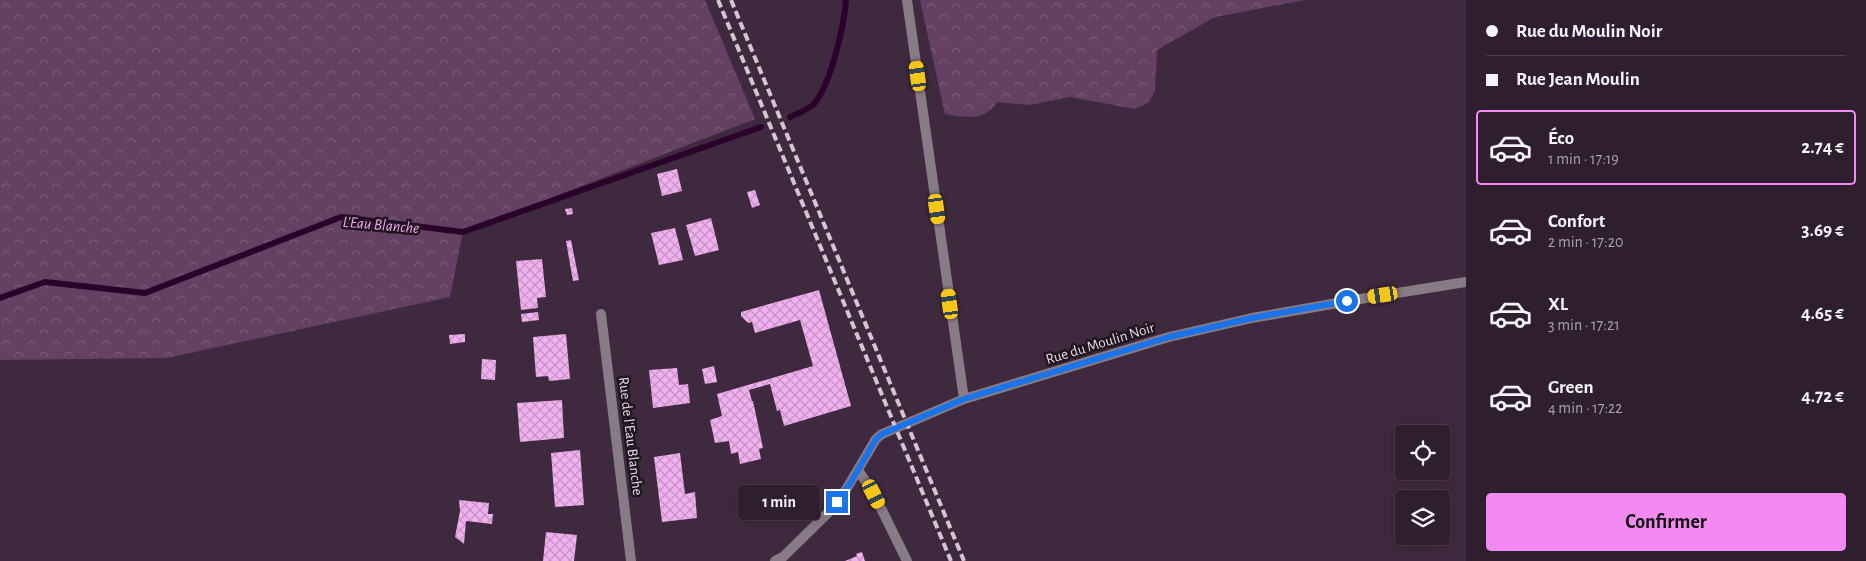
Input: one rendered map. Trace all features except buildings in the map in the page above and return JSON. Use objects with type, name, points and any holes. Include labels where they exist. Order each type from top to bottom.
[{"type":"street","points":[[907,0],[964,399]]},
{"type":"street","name":"Rue du Moulin Noir","points":[[775,561],[783,557],[830,511],[844,493],[876,439],[882,434],[964,399],[1169,337],[1252,318],[1466,282]]},
{"type":"street","name":"Rue de l'Eau Blanche","points":[[601,314],[632,561]]},
{"type":"street","points":[[858,470],[874,494],[907,561]]},
{"type":"green space","points":[[0,0],[705,0],[755,119],[463,232],[450,297],[167,358],[0,360]]},
{"type":"green space","points":[[920,0],[1305,0],[1215,17],[1157,50],[1155,91],[1149,102],[1135,109],[1070,97],[1030,105],[997,102],[987,113],[967,117],[945,114]]},
{"type":"waterway","name":"L'Eau Blanche","points":[[790,117],[814,104],[826,83],[836,54],[846,0]]},
{"type":"waterway","name":"L'Eau Blanche","points":[[0,298],[45,282],[145,293],[341,217],[463,232],[761,127]]},
{"type":"railway","points":[[718,0],[951,561]]},
{"type":"railway","points":[[731,0],[964,561]]},
{"type":"route","points":[[837,502],[851,482],[872,444],[882,434],[964,399],[1169,337],[1252,318],[1347,301]]}]
